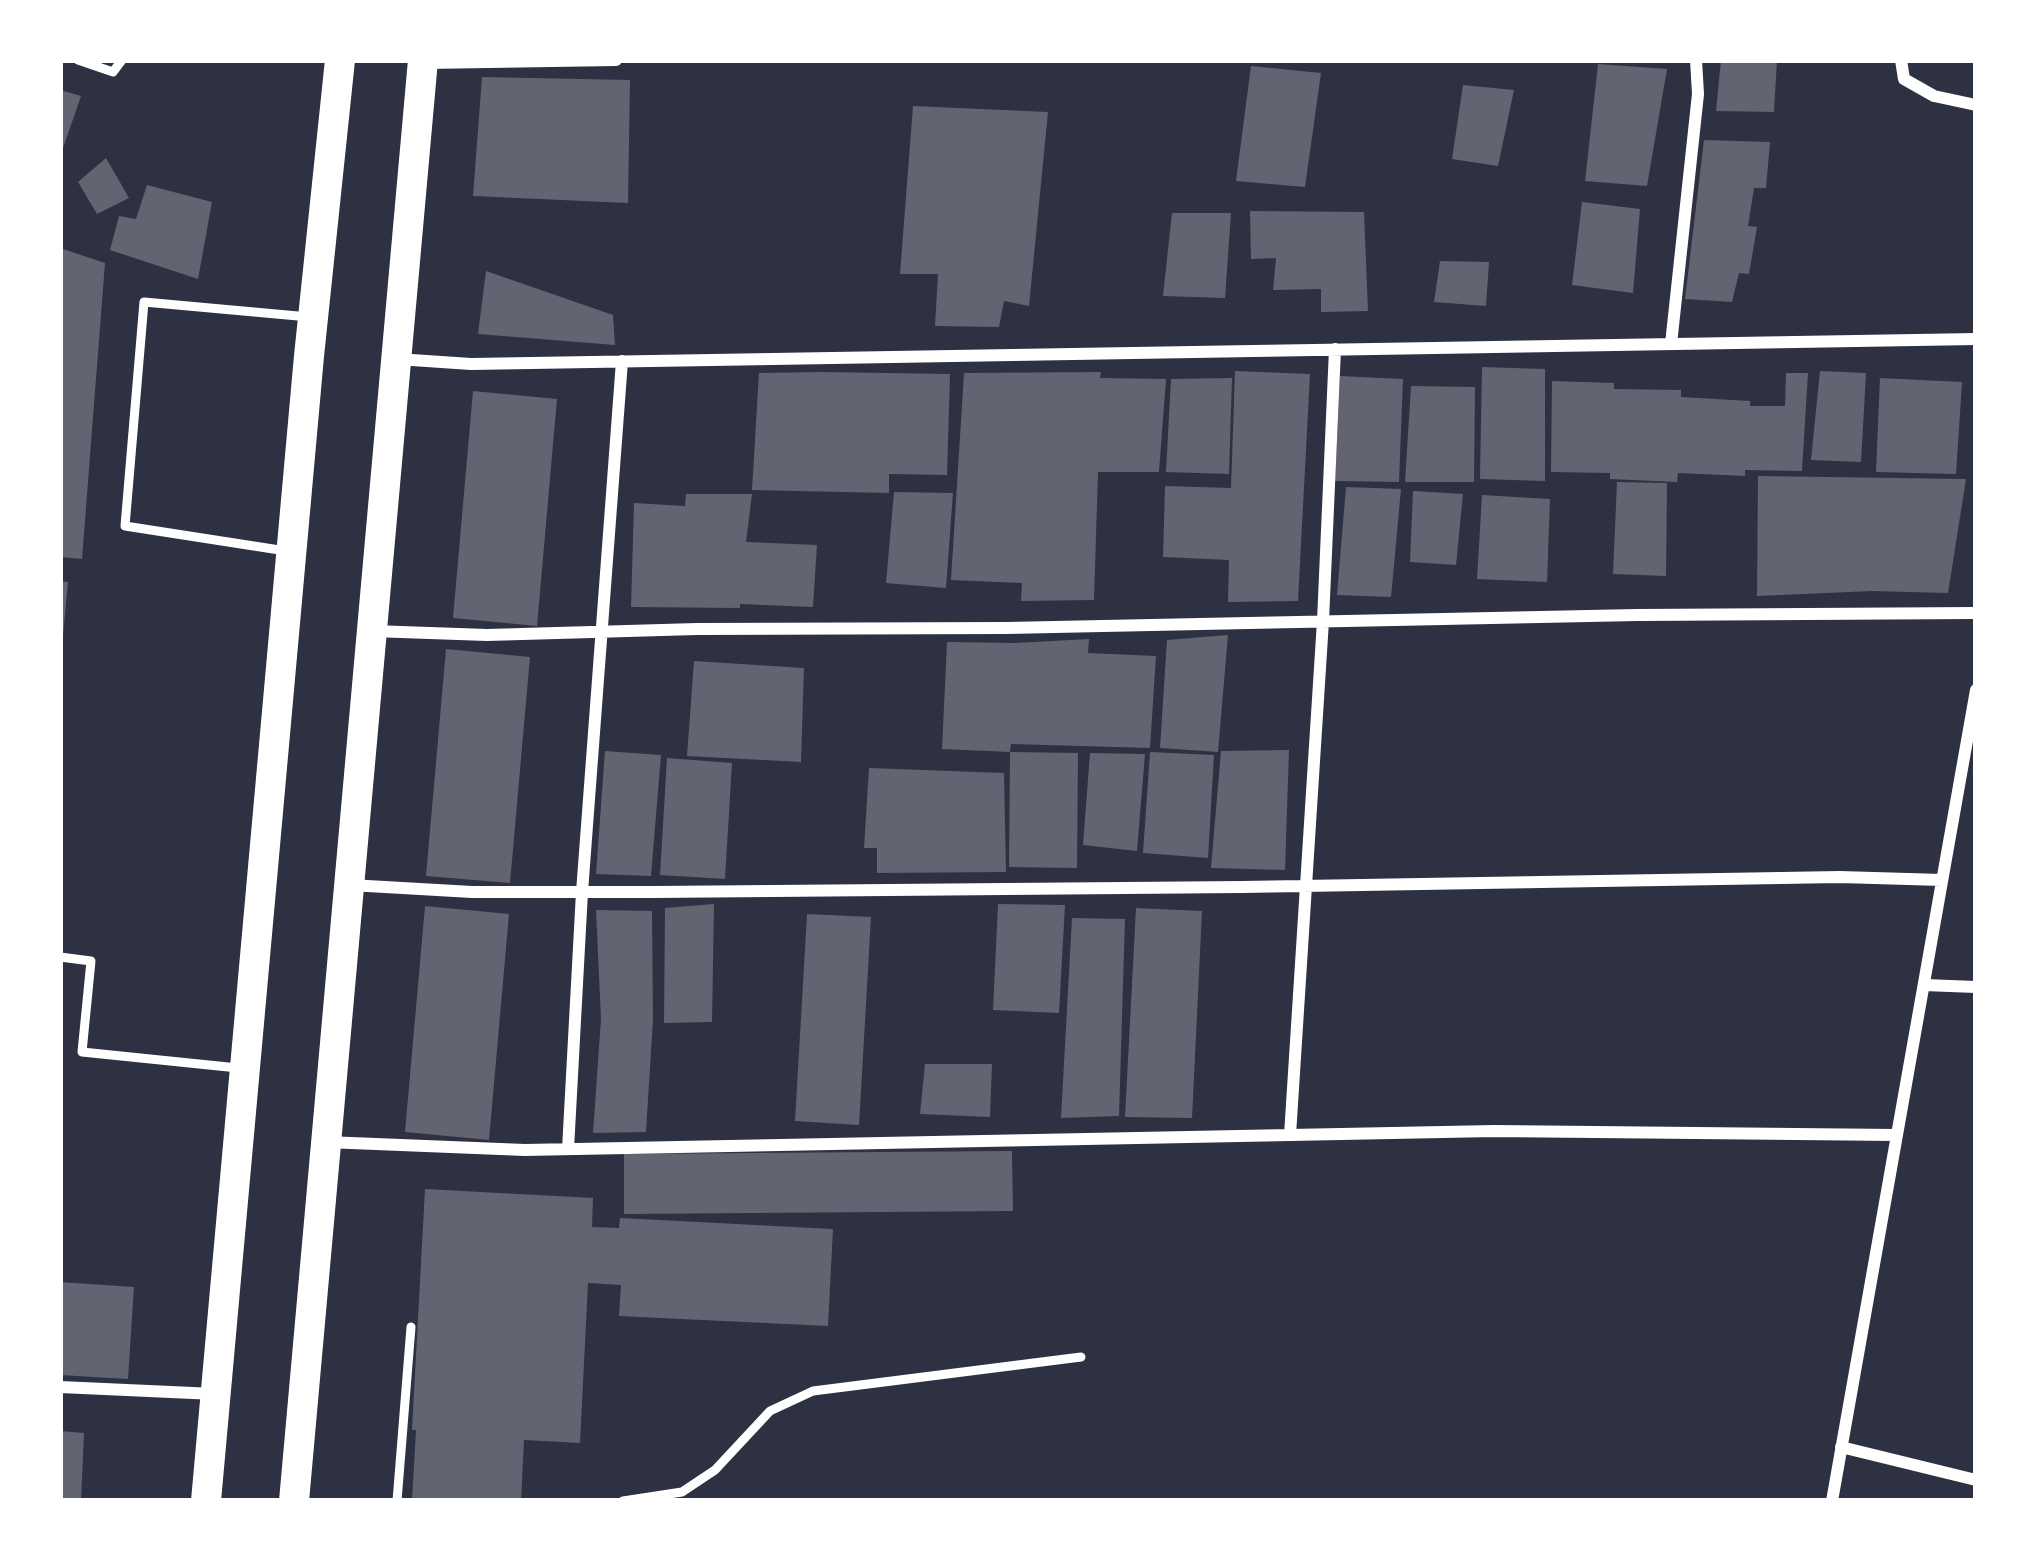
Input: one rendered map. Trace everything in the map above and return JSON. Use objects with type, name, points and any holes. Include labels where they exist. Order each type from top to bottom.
[{"type":"main road","points":[[206,1501],[340,60]]},
{"type":"main road","points":[[294,1501],[422,62]]},
{"type":"street","points":[[422,62],[616,60]]},
{"type":"street","points":[[1671,344],[1698,94],[1696,60]]},
{"type":"street","points":[[1901,60],[1904,79],[1934,96],[1976,105]]},
{"type":"street","points":[[395,358],[471,364],[1976,338]]},
{"type":"street","points":[[1290,1135],[1323,621],[1334,350]]},
{"type":"street","points":[[568,1149],[582,892],[622,361]]},
{"type":"street","points":[[371,632],[487,635],[1976,613]]},
{"type":"street","points":[[1832,1501],[1976,690]]},
{"type":"street","points":[[348,885],[582,892],[1840,877],[1942,880]]},
{"type":"street","points":[[1924,985],[1976,987]]},
{"type":"street","points":[[325,1142],[568,1149],[1494,1131],[1896,1135]]},
{"type":"street","points":[[60,1387],[217,1394]]},
{"type":"street","points":[[1841,1447],[1976,1480]]},
{"type":"lane","points":[[78,60],[113,72],[122,60]]},
{"type":"lane","points":[[291,552],[125,526],[144,302],[314,318]]},
{"type":"lane","points":[[60,957],[91,961],[82,1052],[244,1068]]},
{"type":"lane","points":[[398,1501],[411,1327]]},
{"type":"lane","points":[[623,1501],[682,1492],[715,1470],[770,1411],[813,1391],[1081,1357]]},
{"type":"building","points":[[1721,60],[1777,60],[1774,112],[1716,111]]},
{"type":"building","points":[[1598,64],[1667,69],[1647,186],[1585,181]]},
{"type":"building","points":[[1251,66],[1321,73],[1305,187],[1236,181]]},
{"type":"building","points":[[482,77],[630,80],[628,203],[473,196]]},
{"type":"building","points":[[1463,85],[1514,90],[1498,166],[1452,159]]},
{"type":"building","points":[[60,90],[81,96],[61,154],[60,154]]},
{"type":"building","points":[[913,106],[1048,112],[1029,306],[1004,301],[999,327],[935,326],[938,274],[900,274]]},
{"type":"building","points":[[1704,140],[1770,142],[1766,188],[1754,188],[1748,226],[1757,227],[1749,274],[1739,273],[1732,302],[1685,299]]},
{"type":"building","points":[[106,158],[129,198],[97,214],[78,182]]},
{"type":"building","points":[[147,185],[212,202],[198,279],[110,250],[119,216],[136,219]]},
{"type":"building","points":[[1582,202],[1640,209],[1633,293],[1572,285]]},
{"type":"building","points":[[1250,211],[1364,212],[1368,311],[1321,312],[1321,289],[1273,290],[1276,258],[1251,259]]},
{"type":"building","points":[[1172,213],[1231,213],[1225,298],[1163,296]]},
{"type":"building","points":[[60,248],[105,263],[82,559],[60,557]]},
{"type":"building","points":[[1440,261],[1489,262],[1486,306],[1434,302]]},
{"type":"building","points":[[486,271],[613,315],[615,345],[478,334]]},
{"type":"building","points":[[1482,367],[1545,369],[1545,481],[1480,479]]},
{"type":"building","points":[[1235,371],[1310,374],[1298,601],[1228,602],[1229,560],[1163,557],[1165,486],[1231,488]]},
{"type":"building","points":[[1820,371],[1866,373],[1861,462],[1811,460]]},
{"type":"building","points":[[1101,372],[1100,378],[1166,379],[1159,472],[1098,472],[1094,600],[1021,601],[1022,583],[951,580],[964,373]]},
{"type":"building","points":[[759,373],[950,374],[947,475],[889,474],[889,493],[752,490]]},
{"type":"building","points":[[1786,373],[1808,373],[1802,471],[1745,470],[1745,476],[1678,473],[1677,482],[1610,479],[1610,473],[1551,472],[1552,381],[1614,383],[1614,389],[1681,390],[1681,397],[1785,406]]},
{"type":"building","points":[[1340,376],[1403,379],[1399,482],[1335,481]]},
{"type":"building","points":[[1232,378],[1229,474],[1166,472],[1171,379]]},
{"type":"building","points":[[1880,378],[1962,382],[1956,474],[1876,472]]},
{"type":"building","points":[[1411,386],[1475,387],[1474,482],[1405,482]]},
{"type":"building","points":[[473,391],[557,399],[537,626],[453,618]]},
{"type":"building","points":[[1758,476],[1966,479],[1948,593],[1757,596]]},
{"type":"building","points":[[1617,482],[1667,483],[1666,576],[1613,574]]},
{"type":"building","points":[[1346,487],[1401,489],[1391,597],[1337,595]]},
{"type":"building","points":[[1413,491],[1463,494],[1456,565],[1410,562]]},
{"type":"building","points":[[894,492],[953,493],[946,588],[886,583]]},
{"type":"building","points":[[686,494],[752,494],[746,542],[817,545],[813,607],[631,607],[634,503],[685,506]]},
{"type":"building","points":[[1482,495],[1550,499],[1547,582],[1477,579]]},
{"type":"building","points":[[60,581],[68,582],[63,636],[60,636]]},
{"type":"building","points":[[1228,635],[1218,752],[1160,748],[1167,640]]},
{"type":"building","points":[[1089,639],[1088,653],[1156,656],[1150,748],[1011,744],[1010,752],[942,749],[947,642]]},
{"type":"building","points":[[446,649],[530,657],[510,883],[426,876]]},
{"type":"building","points":[[694,661],[804,668],[801,762],[687,756]]},
{"type":"building","points":[[1289,750],[1285,870],[1211,868],[1221,751]]},
{"type":"building","points":[[605,751],[661,755],[651,876],[596,874]]},
{"type":"building","points":[[1010,752],[1078,753],[1077,868],[1009,867]]},
{"type":"building","points":[[1150,752],[1214,755],[1208,858],[1143,853]]},
{"type":"building","points":[[1090,753],[1145,754],[1137,851],[1083,845]]},
{"type":"building","points":[[667,758],[732,763],[725,879],[660,875]]},
{"type":"building","points":[[869,768],[1004,773],[1006,872],[877,873],[877,848],[864,848]]},
{"type":"building","points":[[714,904],[712,1022],[664,1023],[665,908]]},
{"type":"building","points":[[998,904],[1065,905],[1059,1013],[993,1010]]},
{"type":"building","points":[[425,906],[509,914],[489,1140],[405,1132]]},
{"type":"building","points":[[1136,908],[1202,911],[1192,1118],[1125,1117]]},
{"type":"building","points":[[596,910],[652,911],[653,1019],[646,1132],[593,1133],[601,1019]]},
{"type":"building","points":[[807,914],[871,917],[859,1125],[795,1121]]},
{"type":"building","points":[[1072,918],[1125,919],[1119,1116],[1061,1118]]},
{"type":"building","points":[[925,1064],[992,1064],[990,1117],[920,1114]]},
{"type":"building","points":[[1012,1151],[1013,1211],[624,1214],[624,1154]]},
{"type":"building","points":[[425,1189],[593,1198],[592,1227],[619,1228],[620,1218],[833,1229],[828,1326],[619,1316],[621,1285],[588,1283],[580,1443],[524,1440],[521,1501],[412,1501]]},
{"type":"building","points":[[60,1282],[134,1287],[128,1379],[60,1375]]},
{"type":"building","points":[[60,1431],[84,1433],[81,1501],[60,1501]]}]
